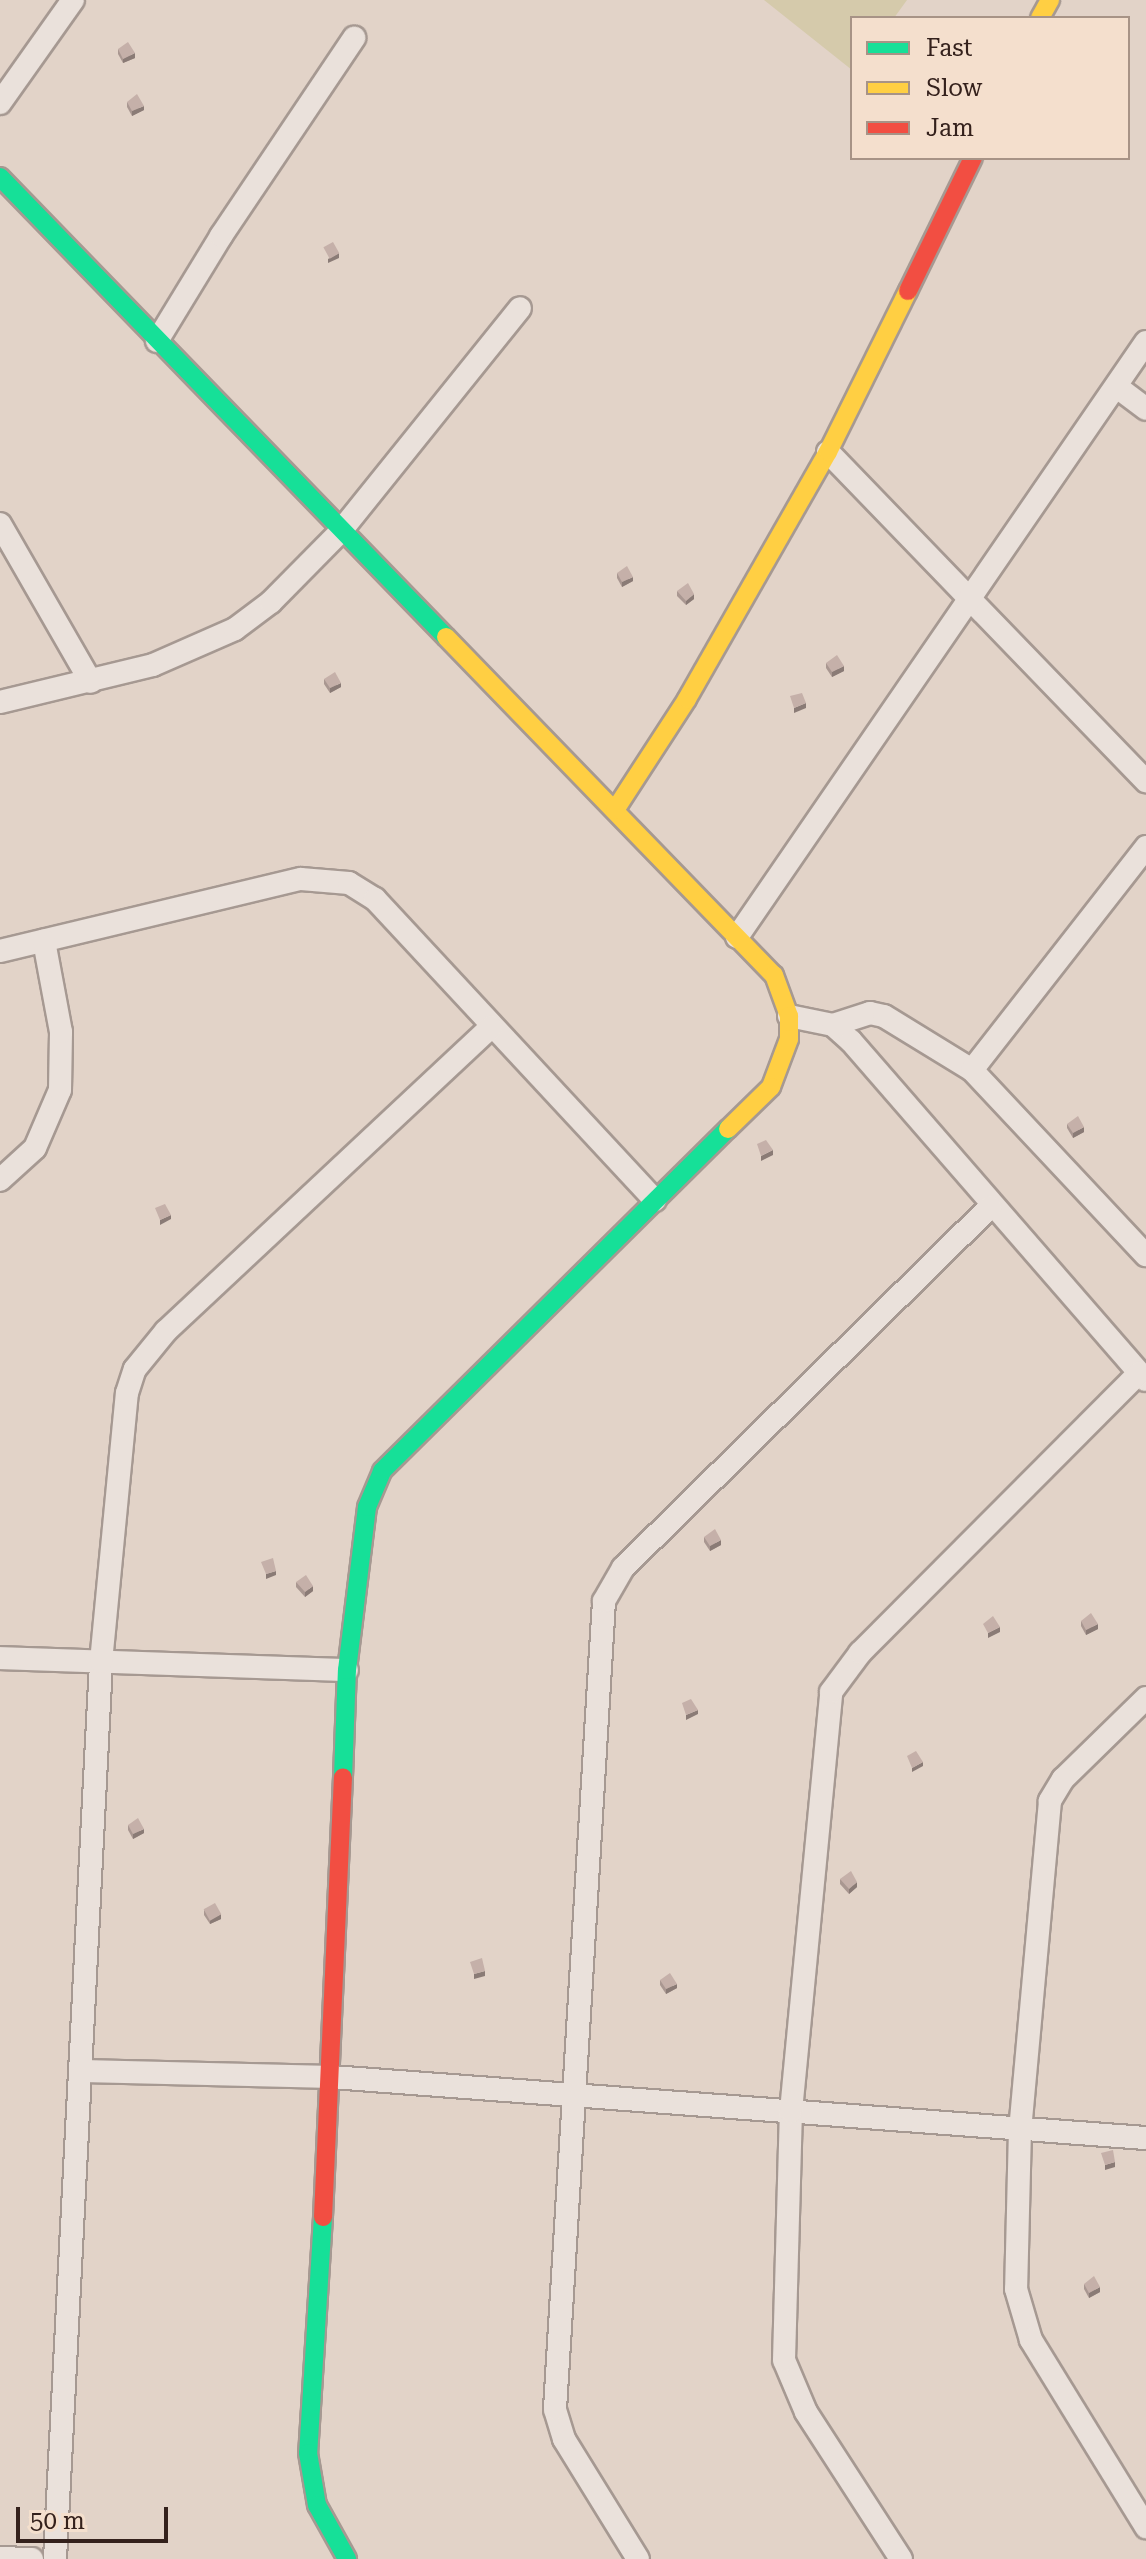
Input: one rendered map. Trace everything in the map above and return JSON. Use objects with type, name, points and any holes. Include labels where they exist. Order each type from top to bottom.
[{"type":"street","points":[[0,103],[73,0]]},
{"type":"street","points":[[157,341],[221,236],[354,38]]},
{"type":"street","points":[[615,810],[687,699],[828,452],[972,160]]},
{"type":"street","points":[[0,177],[340,532],[774,975],[789,1016],[789,1039],[771,1087],[419,1428],[382,1471],[363,1526],[347,1670],[332,2077],[308,2453],[317,2505],[347,2559]]},
{"type":"street","points":[[0,702],[153,665],[235,629],[271,602],[340,532],[520,308]]},
{"type":"street","points":[[737,937],[971,602],[1146,342]]},
{"type":"street","points":[[1117,387],[1146,409]]},
{"type":"street","points":[[828,452],[1146,781]]},
{"type":"street","points":[[0,524],[91,682]]},
{"type":"street","points":[[972,1070],[1146,847]]},
{"type":"street","points":[[0,951],[301,879],[334,878],[375,899],[655,1200]]},
{"type":"street","points":[[0,1180],[35,1148],[60,1090],[61,1032],[44,941]]},
{"type":"street","points":[[789,1016],[833,1025],[870,1013],[884,1016],[972,1070],[1146,1255]]},
{"type":"street","points":[[833,1025],[990,1207],[1143,1377],[860,1653],[831,1692],[791,2111],[784,2360],[806,2412],[901,2559]]},
{"type":"street","points":[[55,2559],[83,2071],[101,1662],[123,1418],[135,1369],[166,1331],[491,1027]]},
{"type":"street","points":[[638,2559],[564,2439],[555,2409],[604,1601],[623,1568],[990,1207]]},
{"type":"street","points":[[0,1658],[347,1670]]},
{"type":"street","points":[[1146,1698],[1063,1779],[1050,1801],[1020,2129],[1016,2289],[1022,2318],[1146,2527]]},
{"type":"street","points":[[83,2071],[332,2077],[1146,2138]]},
{"type":"street","points":[[0,2558],[32,2559]]},
{"type":"shaded area","points":[[764,0],[907,0],[895,16],[850,16],[850,68]]},
{"type":"building","points":[[128,42],[135,53],[123,59],[118,49]]},
{"type":"building","points":[[137,94],[144,106],[132,111],[127,102]]},
{"type":"building","points":[[333,242],[339,253],[330,259],[323,247]]},
{"type":"building","points":[[627,566],[633,577],[622,582],[617,573]]},
{"type":"building","points":[[688,583],[694,594],[686,601],[677,591]]},
{"type":"building","points":[[837,655],[844,666],[832,672],[826,663]]},
{"type":"building","points":[[335,672],[341,683],[330,688],[324,679]]},
{"type":"building","points":[[802,693],[806,703],[794,708],[790,696]]},
{"type":"building","points":[[1078,1116],[1084,1127],[1073,1133],[1067,1124]]},
{"type":"building","points":[[766,1140],[773,1150],[761,1156],[757,1144]]},
{"type":"building","points":[[165,1204],[171,1215],[160,1220],[155,1208]]},
{"type":"building","points":[[715,1529],[721,1540],[710,1546],[704,1537]]},
{"type":"building","points":[[273,1558],[276,1571],[266,1574],[261,1562]]},
{"type":"building","points":[[306,1575],[313,1586],[305,1592],[296,1582]]},
{"type":"building","points":[[1091,1613],[1098,1624],[1086,1630],[1081,1621]]},
{"type":"building","points":[[993,1616],[1000,1627],[988,1633],[983,1624]]},
{"type":"building","points":[[691,1699],[698,1710],[686,1715],[682,1703]]},
{"type":"building","points":[[916,1751],[923,1762],[912,1768],[907,1756]]},
{"type":"building","points":[[138,1818],[144,1829],[133,1834],[128,1825]]},
{"type":"building","points":[[851,1871],[857,1882],[849,1889],[840,1879]]},
{"type":"building","points":[[215,1903],[221,1914],[210,1921],[204,1909]]},
{"type":"building","points":[[482,1958],[485,1971],[474,1974],[470,1962]]},
{"type":"building","points":[[670,1973],[677,1984],[666,1989],[660,1980]]},
{"type":"building","points":[[1113,2150],[1115,2162],[1105,2165],[1101,2153]]},
{"type":"building","points":[[1094,2276],[1100,2287],[1089,2293],[1084,2284]]},
{"type":"traffic: fast","points":[[0,177],[446,637]]},
{"type":"traffic: fast","points":[[343,1777],[347,1670],[367,1507],[382,1471],[728,1129]]},
{"type":"traffic: fast","points":[[323,2217],[308,2453],[317,2505],[347,2559]]},
{"type":"traffic: slow","points":[[1041,16],[1050,0]]},
{"type":"traffic: slow","points":[[615,810],[687,699],[828,452],[908,291]]},
{"type":"traffic: slow","points":[[446,637],[774,975],[789,1016],[789,1039],[771,1087],[728,1129]]},
{"type":"traffic: jam","points":[[908,291],[972,160]]},
{"type":"traffic: jam","points":[[323,2217],[343,1777]]}]
